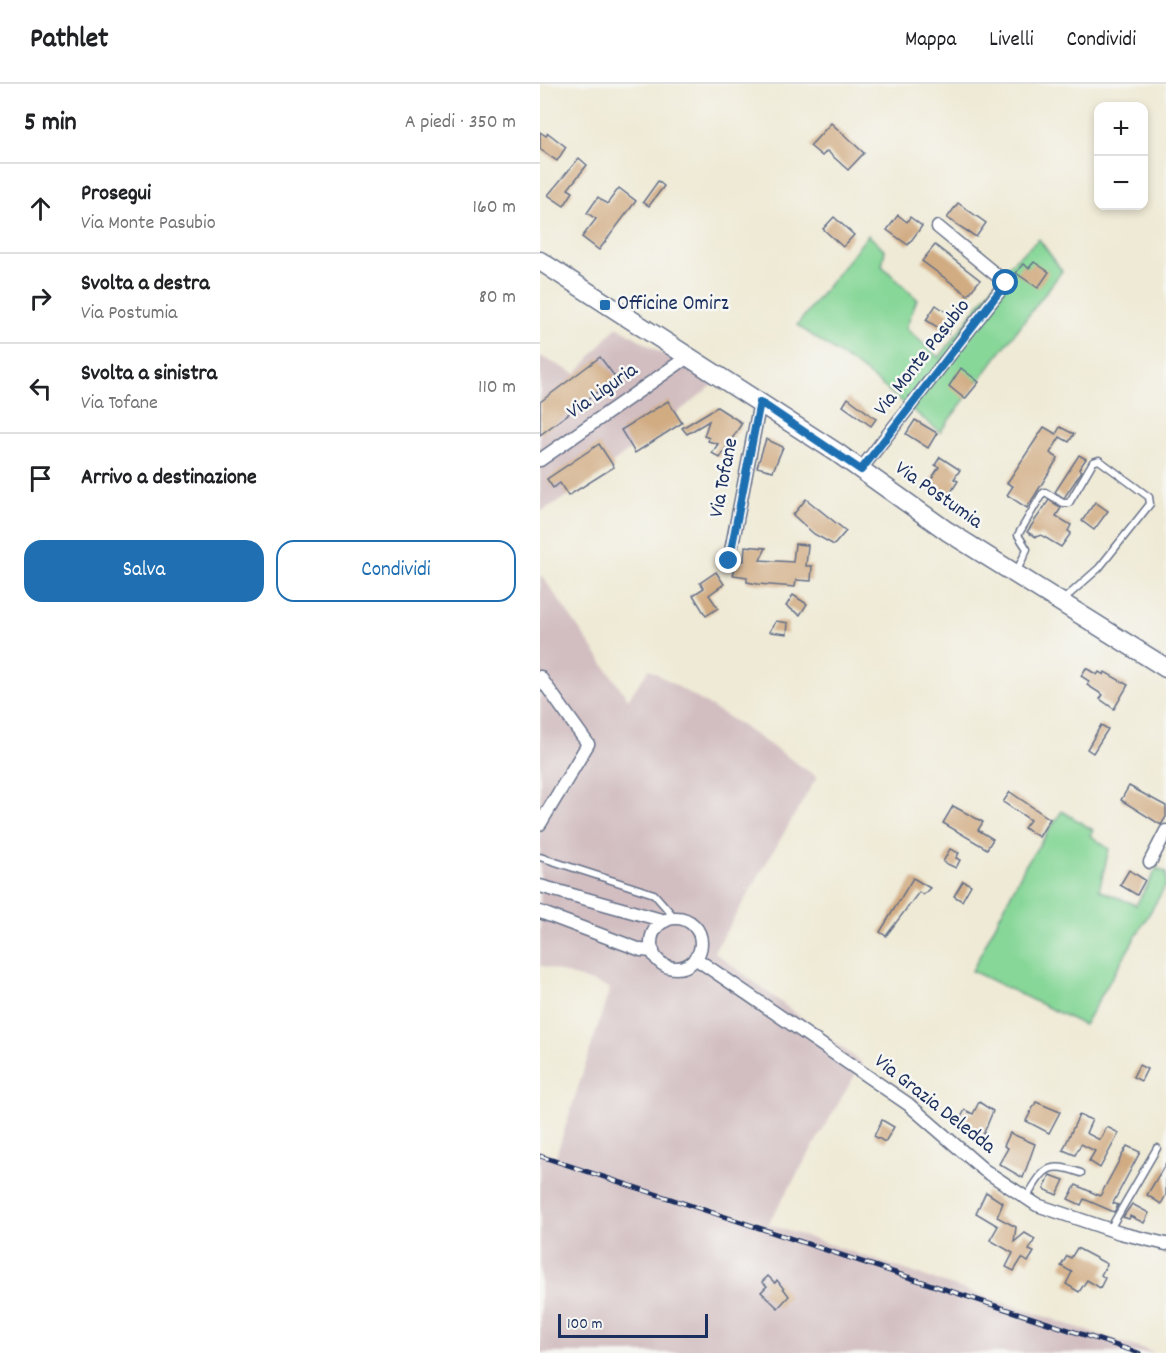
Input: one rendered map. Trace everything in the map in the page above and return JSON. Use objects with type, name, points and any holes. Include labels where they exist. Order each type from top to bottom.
[{"type":"main road","name":"Via Postumia","points":[[540,261],[760,402],[947,531],[1166,668]]},
{"type":"street","name":"Via Monte Pasubio","points":[[861,470],[1006,283],[938,227]]},
{"type":"street","name":"Via Liguria","points":[[540,459],[689,356]]},
{"type":"street","name":"Via Tofane","points":[[729,561],[760,402]]},
{"type":"street","points":[[540,677],[588,744],[540,824]]},
{"type":"street","points":[[1150,862],[1166,831]]},
{"type":"street","points":[[540,886],[670,920],[683,919],[696,928],[701,943],[695,958],[676,968],[662,963],[653,951],[654,930],[670,920]]},
{"type":"street","points":[[540,912],[642,950],[653,951]]},
{"type":"street","name":"Via Grazia Deledda","points":[[695,958],[908,1104],[984,1170],[1037,1205],[1110,1230],[1165,1240]]},
{"type":"lane","points":[[1015,574],[1027,549],[1018,535],[1042,494],[1048,493],[1063,503],[1069,503],[1093,462],[1096,460],[1102,462],[1149,497],[1150,504],[1099,568],[1060,603]]},
{"type":"lane","points":[[540,857],[654,894],[670,920]]},
{"type":"lane","points":[[1110,1230],[1157,1148]]},
{"type":"lane","points":[[1026,1198],[1042,1172],[1052,1166],[1063,1166],[1081,1173]]},
{"type":"shaded area","points":[[617,326],[713,385],[578,490],[540,512],[540,356],[576,374]]},
{"type":"shaded area","points":[[540,573],[628,699],[649,669],[736,722],[817,777],[714,952],[862,1063],[768,1224],[1154,1353],[540,1353],[540,1152],[556,1156],[610,988],[540,965]]},
{"type":"green space","points":[[868,235],[885,250],[882,266],[917,299],[906,328],[939,358],[1008,266],[1039,239],[1062,271],[940,432],[864,371],[797,325]]},
{"type":"green space","points":[[1062,811],[1093,830],[1090,835],[1109,849],[1099,890],[1136,905],[1157,868],[1166,873],[1166,885],[1084,1025],[972,971],[1025,866]]},
{"type":"building","points":[[831,123],[864,153],[848,170],[827,151],[822,156],[810,146]]},
{"type":"building","points":[[540,132],[546,136],[548,133],[566,147],[557,161],[540,149]]},
{"type":"building","points":[[579,158],[587,165],[568,189],[573,192],[564,206],[548,195]]},
{"type":"building","points":[[658,181],[664,186],[649,206],[643,202]]},
{"type":"building","points":[[619,188],[636,201],[599,250],[582,237],[596,219],[587,213],[598,197],[607,204]]},
{"type":"building","points":[[958,203],[986,223],[976,237],[947,218]]},
{"type":"building","points":[[898,215],[907,222],[910,217],[922,226],[908,245],[887,230]]},
{"type":"building","points":[[834,217],[854,235],[843,247],[823,229]]},
{"type":"building","points":[[935,245],[980,280],[968,295],[922,261]]},
{"type":"building","points":[[1034,262],[1049,272],[1038,288],[1016,273],[1023,264],[1029,268]]},
{"type":"building","points":[[936,305],[955,318],[948,334],[926,320]]},
{"type":"building","points":[[600,357],[616,378],[540,435],[540,402]]},
{"type":"building","points":[[961,368],[979,382],[965,399],[949,386]]},
{"type":"building","points":[[848,398],[876,419],[871,426],[843,406]]},
{"type":"building","points":[[668,401],[682,423],[635,453],[621,430]]},
{"type":"building","points":[[717,407],[742,423],[720,458],[712,453],[718,444],[708,441],[709,438],[704,436],[709,421],[687,434],[682,428]]},
{"type":"building","points":[[915,420],[937,433],[928,448],[906,434]]},
{"type":"building","points":[[1044,427],[1056,434],[1060,427],[1074,434],[1069,442],[1060,437],[1050,453],[1058,458],[1027,508],[1007,495],[1013,486],[1007,483]]},
{"type":"building","points":[[766,439],[783,447],[773,471],[757,467]]},
{"type":"building","points":[[599,444],[614,467],[568,496],[560,483],[553,488],[547,479]]},
{"type":"building","points":[[1079,455],[1086,459],[1079,469],[1082,471],[1064,498],[1055,492]]},
{"type":"building","points":[[940,457],[960,470],[954,479],[958,481],[946,500],[926,487],[939,467],[935,465]]},
{"type":"building","points":[[806,499],[846,531],[834,545],[814,534],[793,515]]},
{"type":"building","points":[[1049,500],[1061,508],[1056,516],[1071,525],[1068,531],[1071,533],[1061,547],[1041,535],[1036,537],[1027,532]]},
{"type":"building","points":[[1095,502],[1108,511],[1094,530],[1082,521]]},
{"type":"building","points":[[795,544],[808,545],[806,566],[812,566],[811,581],[796,580],[795,587],[747,582],[747,577],[733,575],[737,561],[744,561],[745,546],[766,548],[760,560],[793,562]]},
{"type":"building","points":[[716,572],[724,584],[709,595],[718,608],[706,616],[693,595],[704,588],[700,583]]},
{"type":"building","points":[[793,595],[807,604],[800,615],[786,606]]},
{"type":"building","points":[[776,621],[788,623],[787,634],[769,632]]},
{"type":"building","points":[[1086,668],[1097,675],[1099,672],[1104,675],[1105,672],[1128,685],[1114,709],[1100,699],[1103,695],[1087,685],[1089,681],[1081,676]]},
{"type":"building","points":[[1101,725],[1108,729],[1093,753],[1087,749]]},
{"type":"building","points":[[1129,786],[1166,806],[1166,817],[1161,825],[1121,800]]},
{"type":"building","points":[[1010,792],[1050,819],[1039,837],[1024,828],[1030,820],[1003,802]]},
{"type":"building","points":[[953,806],[983,822],[978,830],[993,839],[987,849],[943,823]]},
{"type":"building","points":[[950,849],[959,853],[956,858],[960,860],[956,868],[943,862]]},
{"type":"building","points":[[1129,870],[1145,880],[1137,895],[1120,885]]},
{"type":"building","points":[[913,878],[930,888],[923,895],[919,892],[886,936],[880,932]]},
{"type":"building","points":[[963,881],[971,885],[962,901],[954,896]]},
{"type":"building","points":[[1139,1065],[1147,1069],[1141,1081],[1133,1077]]},
{"type":"building","points":[[979,1102],[993,1111],[981,1140],[971,1134],[973,1129],[959,1121],[965,1110],[973,1114]]},
{"type":"building","points":[[1036,1102],[1060,1112],[1049,1133],[1026,1121]]},
{"type":"building","points":[[1079,1115],[1092,1120],[1086,1133],[1100,1140],[1107,1127],[1119,1133],[1100,1168],[1089,1161],[1095,1151],[1081,1144],[1075,1155],[1063,1150]]},
{"type":"building","points":[[882,1120],[894,1127],[885,1142],[874,1136]]},
{"type":"building","points":[[1010,1133],[1035,1144],[1023,1178],[999,1164],[1008,1148],[1004,1146]]},
{"type":"building","points":[[1127,1146],[1140,1152],[1113,1203],[1118,1205],[1114,1212],[1084,1199],[1081,1205],[1068,1199],[1076,1185],[1100,1196]]},
{"type":"building","points":[[1166,1163],[1166,1195],[1161,1204],[1147,1195]]},
{"type":"building","points":[[1050,1175],[1064,1180],[1057,1195],[1044,1189]]},
{"type":"building","points":[[986,1192],[1003,1203],[997,1217],[1016,1227],[1014,1242],[1025,1233],[1035,1239],[1029,1250],[1034,1252],[1028,1262],[1022,1258],[1014,1271],[1006,1267],[1013,1253],[990,1240],[998,1226],[976,1213]]},
{"type":"building","points":[[1132,1204],[1149,1213],[1144,1223],[1130,1216],[1129,1219],[1123,1217]]},
{"type":"building","points":[[1077,1248],[1107,1264],[1101,1275],[1105,1278],[1100,1288],[1087,1280],[1079,1292],[1066,1284],[1072,1272],[1061,1266],[1067,1256],[1071,1258]]},
{"type":"building","points":[[768,1276],[775,1283],[777,1280],[789,1296],[778,1308],[761,1292],[767,1286],[762,1282]]},
{"type":"railway","points":[[540,1156],[1139,1353]]},
{"type":"place","name":"Officine Omirz","points":[[605,305]]},
{"type":"route","points":[[729,561],[760,402],[861,470],[1006,283]]}]
